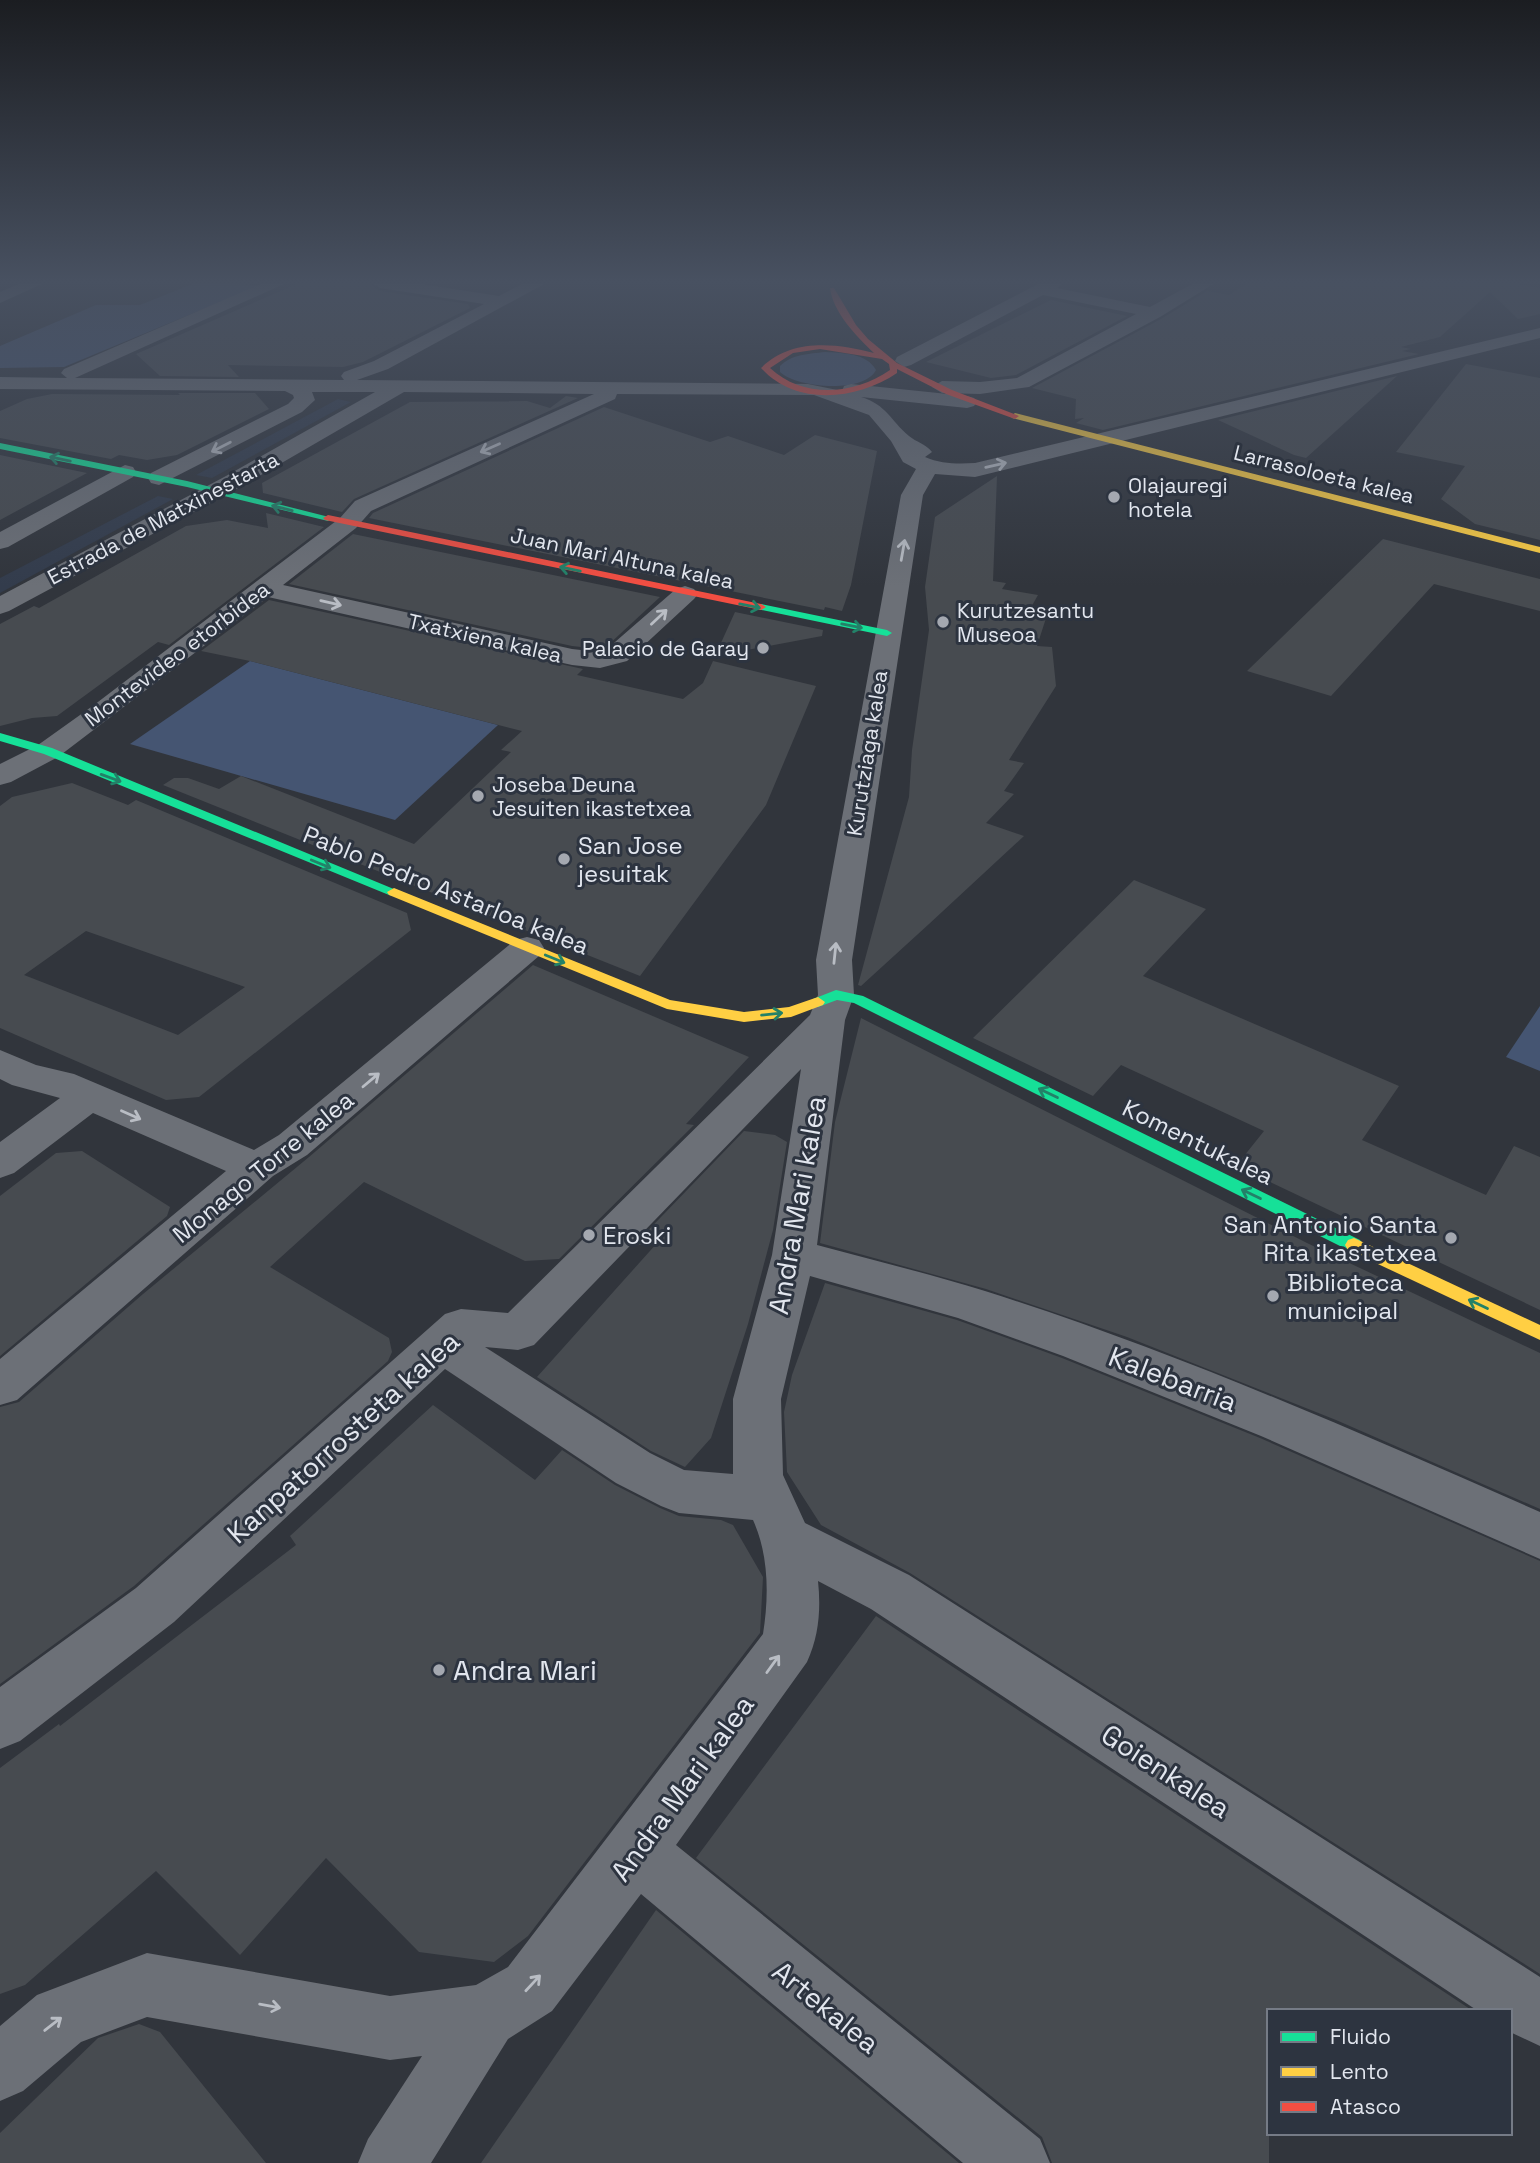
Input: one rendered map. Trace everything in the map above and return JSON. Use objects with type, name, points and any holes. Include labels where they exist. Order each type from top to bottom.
[{"type":"street","points":[[0,403],[25,384]]},
{"type":"street","points":[[193,384],[815,390],[978,403]]},
{"type":"street","points":[[348,522],[570,412],[620,390],[647,384]]},
{"type":"street","points":[[789,384],[863,404],[867,395],[881,384]]},
{"type":"street","name":"Larrasoloeta kalea","points":[[936,384],[995,411],[1540,550]]},
{"type":"street","points":[[942,387],[980,388],[1014,384]]},
{"type":"street","points":[[867,395],[901,440],[902,448],[923,477],[955,470],[975,470],[1330,384]]},
{"type":"street","points":[[159,478],[295,408],[305,400],[302,392],[292,387]]},
{"type":"street","name":"Estrada de Matxinestarta","points":[[0,606],[215,491],[399,388]]},
{"type":"street","points":[[542,389],[569,402],[570,412]]},
{"type":"street","points":[[0,446],[159,478],[390,532]]},
{"type":"street","points":[[0,542],[125,472]]},
{"type":"street","name":"Kurutziaga kalea","points":[[831,1007],[834,960],[887,633],[912,495],[923,477]]},
{"type":"street","name":"Montevideo etorbidea","points":[[0,776],[48,751],[348,522]]},
{"type":"street","name":"Juan Mari Altuna kalea","points":[[390,532],[887,633]]},
{"type":"street","name":"Txatxiena kalea","points":[[264,588],[572,657],[600,660],[617,655],[685,594]]},
{"type":"street","points":[[0,737],[48,751]]},
{"type":"street","name":"Pablo Pedro Astarloa kalea","points":[[48,751],[667,1004],[744,1017],[831,1007]]},
{"type":"street","name":"Monago Torre kalea","points":[[0,1386],[259,1166],[293,1145],[527,948]]},
{"type":"street","name":"Komentukalea","points":[[831,1007],[859,999],[1323,1230],[1540,1333]]},
{"type":"street","name":"Andra Mari kalea","points":[[0,2068],[60,2018],[146,1985],[390,2028],[485,2016],[530,1989],[636,1851],[788,1644],[794,1604],[778,1519],[758,1475],[757,1399],[794,1255],[831,1007]]},
{"type":"street","name":"Kanpatorrosteta kalea","points":[[0,1721],[155,1605],[461,1327],[518,1332],[831,1007]]},
{"type":"street","points":[[0,1063],[26,1076],[60,1083],[230,1158],[259,1166]]},
{"type":"street","points":[[0,1163],[90,1096]]},
{"type":"street","name":"Kalebarria","points":[[794,1255],[1009,1317],[1191,1384],[1372,1459],[1540,1536]]},
{"type":"street","points":[[443,1344],[634,1468],[679,1491],[778,1519]]},
{"type":"street","name":"Goienkalea","points":[[778,1519],[1540,2014]]},
{"type":"street","name":"Artekalea","points":[[636,1851],[1016,2163]]},
{"type":"street","points":[[392,2163],[485,2016]]},
{"type":"shaded area","points":[[810,384],[852,384],[830,386]]},
{"type":"shaded area","points":[[338,399],[351,402],[212,478],[196,475]]},
{"type":"shaded area","points":[[158,496],[173,499],[0,593],[0,578]]},
{"type":"shaded area","points":[[250,661],[498,725],[395,820],[130,744]]},
{"type":"shaded area","points":[[1540,1006],[1540,1071],[1506,1057]]},
{"type":"building","points":[[1040,384],[1295,384],[1103,430],[1076,423],[1084,418],[1075,419],[1076,399],[1032,388]]},
{"type":"building","points":[[1365,384],[1388,384],[1306,458],[1218,420]]},
{"type":"building","points":[[1450,384],[1540,384],[1540,540],[1475,524],[1441,499],[1465,466],[1396,452]]},
{"type":"building","points":[[178,393],[255,393],[269,409],[177,455],[147,460],[119,455],[111,459],[0,438],[0,411],[27,399],[52,394],[180,395]]},
{"type":"building","points":[[566,396],[578,398],[354,499],[342,512],[263,493],[262,483],[410,402],[527,401],[550,408]]},
{"type":"building","points":[[604,407],[710,442],[728,436],[784,455],[815,435],[877,451],[851,585],[842,611],[825,607],[824,610],[369,518],[373,513]]},
{"type":"building","points":[[0,455],[87,473],[0,520]]},
{"type":"building","points":[[997,476],[993,581],[1006,583],[1002,589],[1038,595],[1029,611],[1048,612],[1037,646],[1052,647],[1056,686],[1009,760],[1024,763],[1004,791],[1014,794],[986,823],[1024,836],[861,986],[858,985],[909,797],[912,750],[929,630],[925,587],[935,517]]},
{"type":"building","points":[[266,513],[324,527],[169,645],[158,642],[57,716],[32,718],[0,726],[0,624],[34,606],[39,608],[186,526],[227,520],[268,528]]},
{"type":"building","points":[[353,534],[660,597],[606,647],[599,649],[572,646],[289,584]]},
{"type":"building","points":[[1383,539],[1540,579],[1540,611],[1434,584],[1331,696],[1247,671]]},
{"type":"building","name":"Joseba Deuna Jesuiten ikastetxea","points":[[269,600],[583,669],[577,675],[683,699],[703,683],[713,661],[816,686],[766,805],[640,976],[163,785],[174,778],[188,778],[219,789],[241,776],[414,844],[511,752],[501,750],[522,731],[250,661],[201,651]]},
{"type":"building","points":[[735,612],[823,630],[822,636],[715,656]]},
{"type":"building","points":[[72,783],[128,805],[136,800],[407,913],[411,930],[199,1097],[166,1100],[0,1028],[0,806],[12,797]],"holes":[[[86,931],[245,987],[178,1035],[24,975]]]},
{"type":"building","points":[[1134,880],[1206,909],[1143,976],[1399,1086],[1362,1140],[1486,1195],[1514,1146],[1540,1157],[1540,1310],[1236,1166],[1264,1131],[1121,1065],[1093,1096],[973,1038]]},
{"type":"building","points":[[533,965],[749,1057],[686,1124],[694,1125],[559,1259],[525,1261],[364,1182],[270,1267],[389,1338],[392,1352],[388,1361],[134,1586],[0,1684],[0,1407],[19,1402]]},
{"type":"building","points":[[861,1018],[1307,1243],[1540,1353],[1540,1509],[1336,1420],[1127,1337],[986,1289],[820,1243],[835,1122]]},
{"type":"building","points":[[744,1131],[775,1135],[787,1142],[773,1230],[748,1324],[711,1438],[685,1467],[651,1451],[537,1377],[658,1242],[633,1246]]},
{"type":"building","points":[[82,1151],[170,1207],[167,1216],[0,1356],[0,1196],[56,1153]]},
{"type":"building","points":[[825,1283],[957,1320],[1062,1358],[1260,1438],[1540,1561],[1540,1974],[910,1573],[821,1525],[787,1472],[784,1412],[792,1375]]},
{"type":"building","name":"Andra Mari","points":[[433,1405],[535,1480],[562,1450],[615,1485],[660,1508],[679,1516],[721,1520],[733,1525],[763,1577],[760,1633],[528,1936],[494,1962],[419,1952],[326,1858],[240,1955],[156,1871],[25,1985],[0,1994],[0,1768],[59,1724],[60,1726],[296,1545],[290,1536]]},
{"type":"building","points":[[876,1616],[1470,2009],[1267,2009],[1269,2163],[1052,2163],[1042,2137],[696,1858]]},
{"type":"building","points":[[656,1910],[959,2163],[481,2163]]},
{"type":"building","points":[[139,2024],[160,2032],[266,2163],[0,2163],[0,2133],[98,2038]]},
{"type":"traffic: fast","points":[[0,446],[187,484],[328,518]]},
{"type":"traffic: fast","points":[[761,607],[887,633]]},
{"type":"traffic: fast","points":[[0,737],[48,751],[394,892]]},
{"type":"traffic: fast","points":[[818,1002],[836,995],[858,999],[1354,1245]]},
{"type":"traffic: slow","points":[[1015,416],[1540,550]]},
{"type":"traffic: slow","points":[[394,892],[667,1004],[744,1017],[791,1012],[818,1002]]},
{"type":"traffic: slow","points":[[1354,1245],[1540,1333]]},
{"type":"traffic: jam","points":[[786,384],[828,393],[872,384]]},
{"type":"traffic: jam","points":[[932,384],[1015,416]]},
{"type":"traffic: jam","points":[[328,518],[761,607]]},
{"type":"place","name":"Olajauregi hotela","points":[[1114,497]]},
{"type":"place","name":"Kurutzesantu Museoa","points":[[943,622]]},
{"type":"place","name":"Palacio de Garay","points":[[763,648]]},
{"type":"place","name":"Joseba Deuna Jesuiten ikastetxea","points":[[478,796]]},
{"type":"place","name":"San Jose jesuitak","points":[[564,859]]},
{"type":"place","name":"Eroski","points":[[589,1235]]},
{"type":"place","name":"San Antonio Santa Rita ikastetxea","points":[[1451,1238]]},
{"type":"place","name":"Biblioteca municipal","points":[[1273,1296]]},
{"type":"place","name":"Andra Mari","points":[[439,1670]]}]
